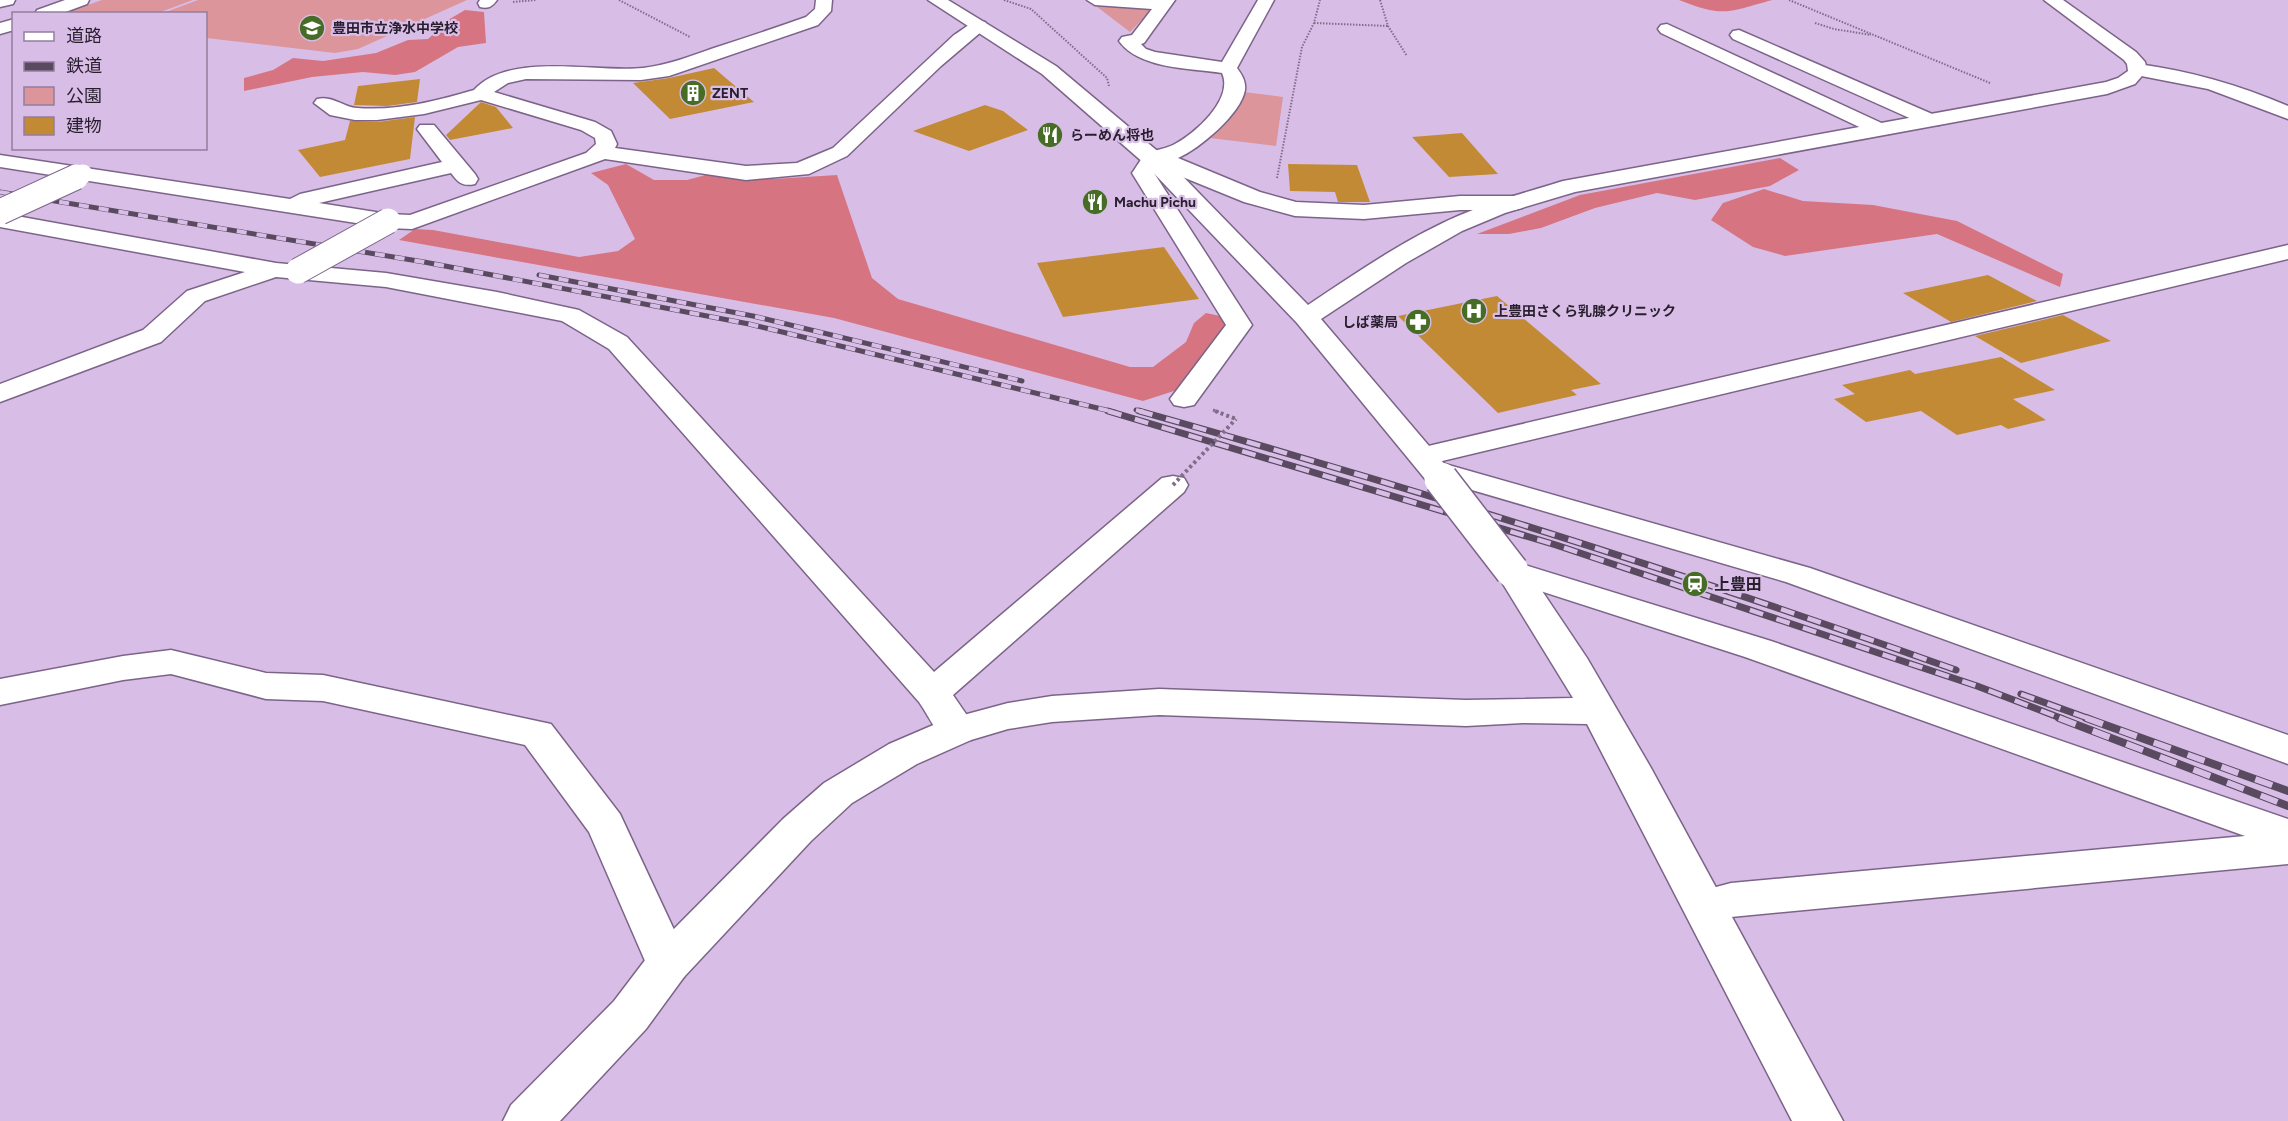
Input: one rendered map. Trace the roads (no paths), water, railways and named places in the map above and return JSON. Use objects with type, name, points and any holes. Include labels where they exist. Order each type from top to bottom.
[{"type":"street","points":[[0,2],[7,0]]},
{"type":"street","points":[[48,12],[81,0]]},
{"type":"street","points":[[482,94],[484,89],[508,76],[526,73],[641,74],[669,70],[812,21],[823,11],[824,0]]},
{"type":"street","points":[[936,0],[1048,70],[1153,159],[1306,318],[1433,468],[1512,571],[1599,711],[1818,1121]]},
{"type":"street","points":[[1082,0],[1140,53],[1152,57],[1228,68],[1235,78],[1234,94],[1207,132],[1171,154],[1153,159],[1143,172],[1239,326],[1184,399]]},
{"type":"street","points":[[1095,0],[1166,2]]},
{"type":"street","points":[[1228,68],[1266,0]]},
{"type":"street","points":[[1306,318],[1456,225],[1514,203],[1571,186],[2119,85],[2135,76],[2138,70],[2136,62],[2130,56],[2052,0]]},
{"type":"street","points":[[1128,41],[1138,39],[1166,2]]},
{"type":"street","points":[[0,161],[388,221],[412,222],[601,152],[746,173],[801,169],[840,152],[934,62],[960,39],[979,27]]},
{"type":"street","points":[[1667,29],[1881,130]]},
{"type":"street","points":[[1705,48],[1745,38],[1932,121]]},
{"type":"street","points":[[2138,70],[2181,75],[2218,84],[2288,113]]},
{"type":"street","points":[[324,103],[331,111],[376,114],[416,111],[452,104],[482,94],[588,126],[607,139],[607,144],[601,152]]},
{"type":"street","points":[[427,129],[481,197]]},
{"type":"street","points":[[1153,159],[1175,164],[1252,197],[1295,209],[1364,212],[1460,203],[1514,203]]},
{"type":"street","points":[[284,205],[456,165]]},
{"type":"street","points":[[0,212],[83,174]]},
{"type":"street","points":[[0,220],[287,271],[386,280],[570,315],[618,343],[932,693],[958,730]]},
{"type":"street","points":[[0,394],[152,336],[196,296],[287,271],[388,221]]},
{"type":"street","points":[[1433,468],[2288,252]]},
{"type":"street","points":[[1433,468],[1798,575],[2288,750]]},
{"type":"street","points":[[932,693],[1173,485]]},
{"type":"street","points":[[1512,571],[1758,649],[2288,835]]},
{"type":"street","points":[[0,692],[123,668],[171,662],[266,686],[323,688],[538,734],[606,825],[668,964]]},
{"type":"street","points":[[528,1121],[630,1016],[668,964],[797,830],[838,793],[903,754],[958,730],[1008,716],[1052,709],[1159,702],[1466,713],[1523,710],[1599,711]]},
{"type":"street","points":[[1705,906],[1743,899],[2288,848]]},
{"type":"railway","points":[[0,192],[424,262],[749,324],[1114,412]]},
{"type":"railway","points":[[539,275],[753,316],[1022,381]]},
{"type":"railway","points":[[1136,410],[1144,412]]},
{"type":"railway","points":[[1108,411],[1556,545],[1977,686],[2063,719]]},
{"type":"railway","points":[[1139,411],[1345,470],[1550,533],[1855,634],[1956,670]]},
{"type":"railway","points":[[2021,694],[2090,719]]},
{"type":"railway","points":[[2059,718],[2288,806]]},
{"type":"railway","points":[[2086,718],[2288,791]]},
{"type":"place","name":"豊田市立浄水中学校","points":[[312,28]]},
{"type":"place","name":"ZENT","points":[[693,93]]},
{"type":"place","name":"らーめん将也","points":[[1050,135]]},
{"type":"place","name":"Machu Pichu","points":[[1095,202]]},
{"type":"place","name":"上豊田さくら乳腺クリニック","points":[[1474,311]]},
{"type":"place","name":"しば薬局","points":[[1418,322]]},
{"type":"place","name":"上豊田","points":[[1695,584]]}]
